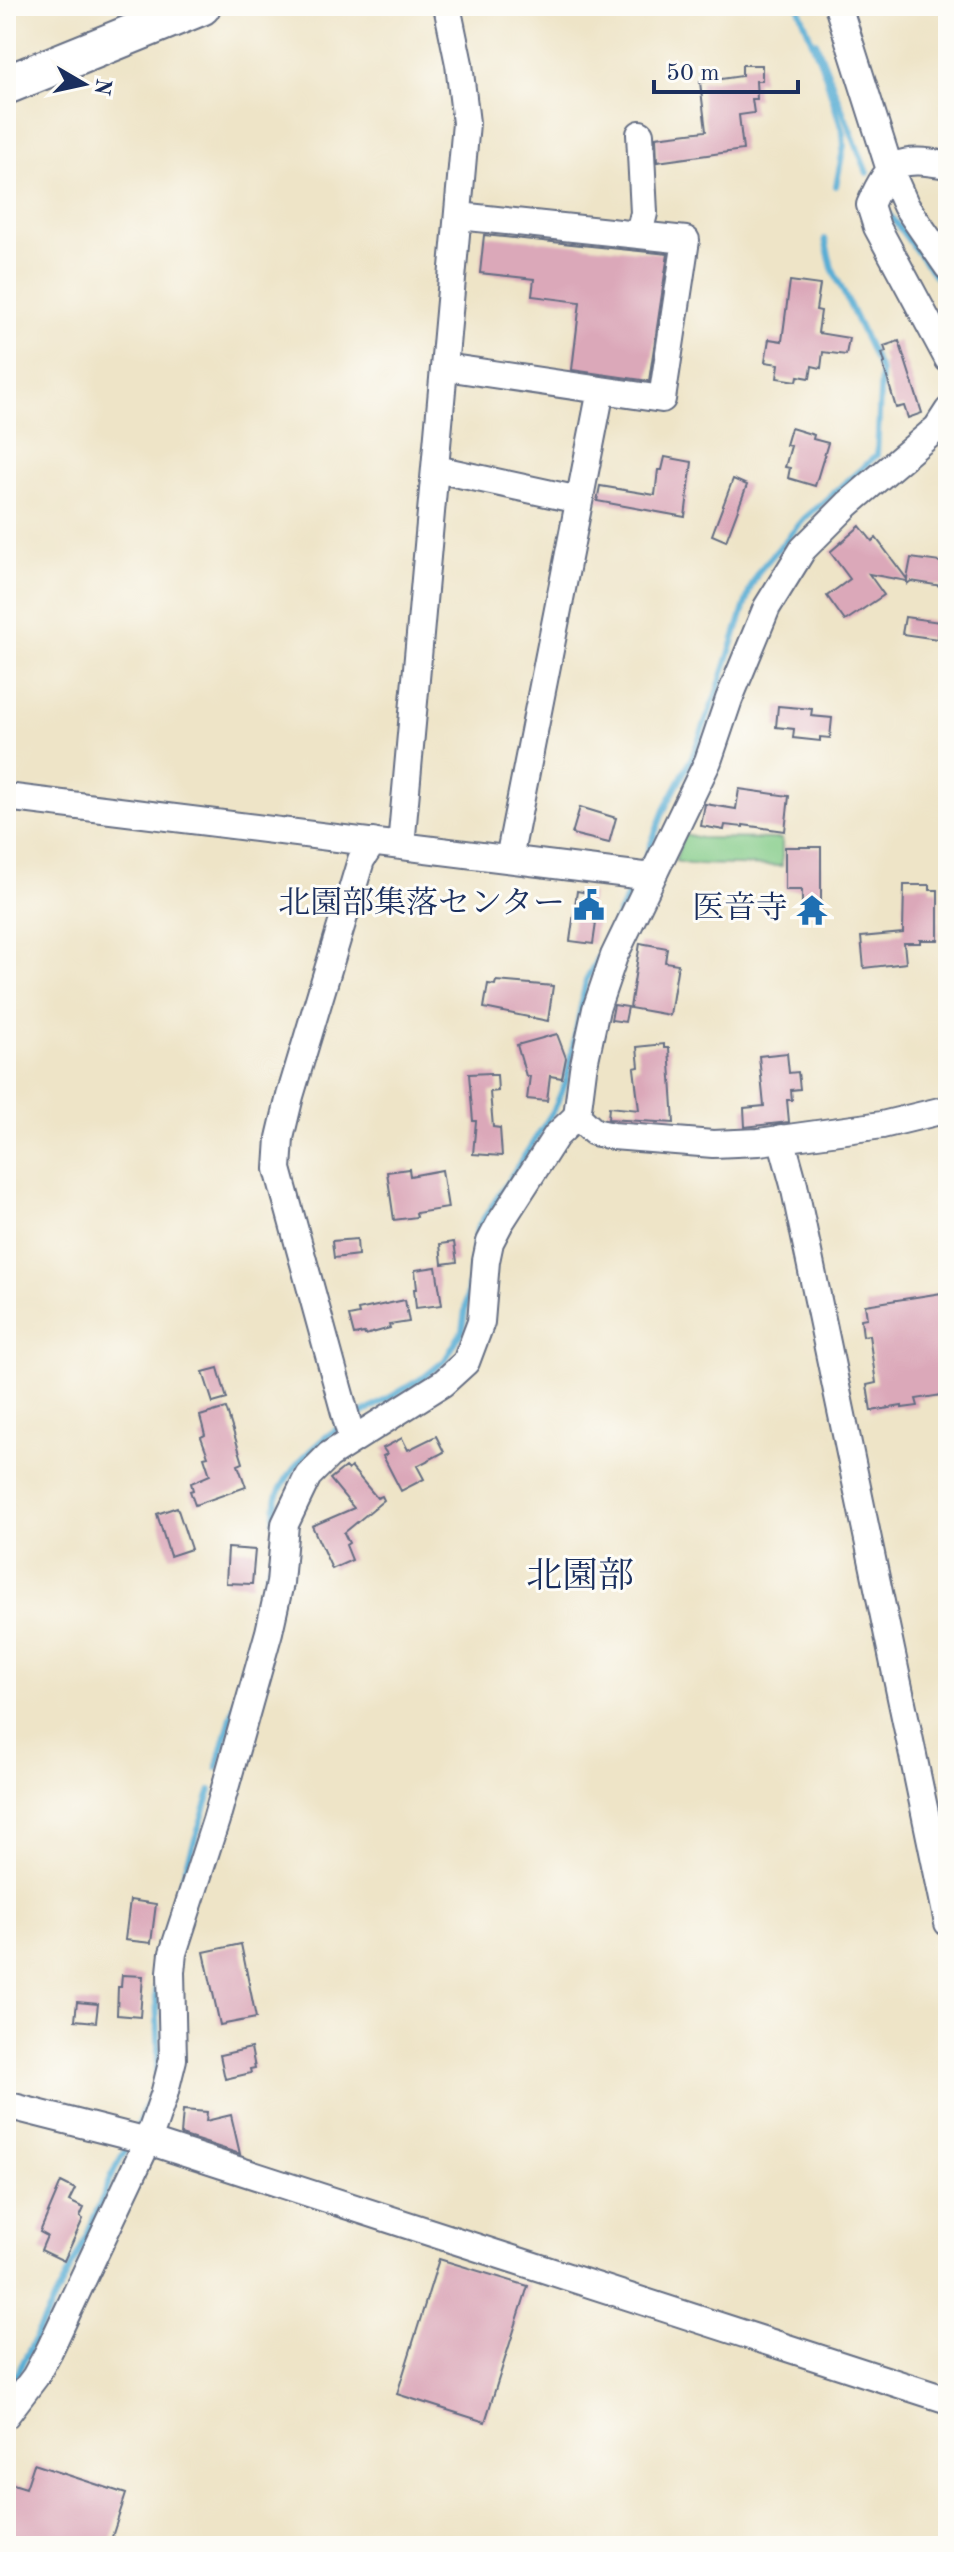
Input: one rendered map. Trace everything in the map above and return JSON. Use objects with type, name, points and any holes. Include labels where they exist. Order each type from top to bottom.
[{"type":"highway","points":[[6,58],[136,6]]},
{"type":"highway","points":[[6,85],[201,6]]},
{"type":"street","points":[[401,846],[466,123],[459,64],[447,6]]},
{"type":"street","points":[[838,6],[890,170],[906,206],[948,267]]},
{"type":"street","points":[[639,234],[644,213],[640,134]]},
{"type":"street","points":[[948,165],[904,161],[890,170],[879,184],[870,205],[872,218],[948,359]]},
{"type":"street","points":[[445,367],[662,399],[686,240],[459,216]]},
{"type":"street","points":[[509,859],[601,390]]},
{"type":"street","points":[[6,2415],[35,2377],[49,2351],[148,2141],[164,2095],[173,2059],[173,1953],[216,1820],[269,1632],[280,1583],[285,1524],[308,1476],[329,1455],[443,1383],[466,1362],[481,1322],[490,1242],[556,1136],[577,1116],[596,1009],[614,956],[708,761],[729,699],[767,607],[803,549],[848,504],[937,428],[948,411]]},
{"type":"street","points":[[436,469],[579,500]]},
{"type":"street","points":[[6,797],[652,877]]},
{"type":"street","points":[[352,1439],[278,1162],[290,1096],[361,860],[373,842]]},
{"type":"street","points":[[577,1116],[594,1132],[613,1136],[713,1144],[759,1142],[882,1125],[948,1109]]},
{"type":"street","points":[[781,1138],[797,1200],[948,1923]]},
{"type":"street","points":[[6,2105],[148,2141],[948,2400]]},
{"type":"green space","points":[[684,834],[701,838],[782,839],[782,866],[675,861]]},
{"type":"building","points":[[742,65],[762,65],[762,81],[756,81],[757,99],[752,99],[754,113],[739,115],[743,150],[657,162],[656,137],[706,131],[700,82],[742,76]]},
{"type":"building","points":[[484,235],[668,254],[649,381],[572,370],[580,302],[532,296],[534,279],[480,273]]},
{"type":"building","points":[[790,281],[820,285],[816,310],[821,311],[818,333],[849,338],[846,355],[823,352],[821,368],[812,366],[810,378],[798,376],[797,381],[777,378],[779,364],[765,362],[769,339],[782,341]]},
{"type":"building","points":[[899,341],[922,413],[908,418],[904,406],[896,408],[883,364],[884,346]]},
{"type":"building","points":[[791,428],[828,443],[815,486],[788,478],[790,468],[785,467],[791,446],[786,445]]},
{"type":"building","points":[[665,457],[692,462],[685,517],[597,501],[600,486],[655,495],[658,470],[662,470]]},
{"type":"building","points":[[733,479],[747,485],[726,541],[712,535]]},
{"type":"building","points":[[860,526],[872,541],[876,538],[907,579],[911,558],[948,563],[948,587],[911,581],[907,584],[907,581],[869,574],[884,595],[845,621],[827,596],[850,579],[830,552]]},
{"type":"building","points":[[905,617],[940,622],[938,639],[902,634]]},
{"type":"building","points":[[778,706],[812,709],[811,716],[832,718],[830,738],[820,737],[820,741],[793,738],[794,729],[776,727]]},
{"type":"building","points":[[739,789],[789,796],[785,831],[743,825],[725,825],[724,830],[701,826],[705,804],[736,809]]},
{"type":"building","points":[[580,807],[616,818],[609,843],[572,834]]},
{"type":"building","points":[[785,847],[821,847],[821,914],[802,913],[802,890],[785,890]]},
{"type":"building","points":[[904,885],[930,885],[930,890],[938,890],[938,940],[904,943],[906,963],[864,968],[861,937],[903,933]]},
{"type":"building","points":[[577,891],[593,894],[585,920],[596,923],[593,944],[570,941]]},
{"type":"building","points":[[640,943],[667,948],[665,962],[678,964],[670,1015],[630,1008]]},
{"type":"building","points":[[496,981],[553,986],[548,1021],[484,1008],[488,984],[495,985]]},
{"type":"building","points":[[614,1005],[628,1007],[625,1022],[611,1020]]},
{"type":"building","points":[[557,1034],[566,1058],[562,1078],[550,1076],[547,1101],[527,1099],[530,1076],[526,1076],[517,1045]]},
{"type":"building","points":[[664,1044],[664,1048],[669,1048],[674,1123],[608,1119],[609,1107],[639,1110],[634,1068],[639,1067],[637,1047]]},
{"type":"building","points":[[787,1053],[789,1073],[798,1072],[800,1089],[791,1090],[792,1100],[787,1100],[789,1122],[745,1127],[744,1108],[764,1106],[759,1056]]},
{"type":"building","points":[[469,1074],[497,1075],[498,1091],[490,1092],[493,1127],[500,1128],[502,1156],[473,1154],[476,1121],[473,1121]]},
{"type":"building","points":[[409,1169],[410,1176],[442,1170],[448,1208],[394,1220],[387,1172]]},
{"type":"building","points":[[357,1239],[358,1255],[334,1258],[332,1241]]},
{"type":"building","points":[[454,1242],[457,1262],[442,1264],[440,1244]]},
{"type":"building","points":[[436,1267],[442,1305],[416,1308],[415,1270]]},
{"type":"building","points":[[948,1292],[948,1394],[916,1399],[918,1406],[871,1411],[867,1385],[876,1383],[869,1335],[863,1336],[861,1319],[867,1318],[865,1305]]},
{"type":"building","points":[[405,1300],[409,1322],[389,1325],[390,1328],[365,1335],[354,1335],[349,1316],[359,1314],[358,1310]]},
{"type":"building","points":[[218,1368],[227,1399],[213,1403],[203,1372]]},
{"type":"building","points":[[226,1408],[243,1463],[238,1465],[246,1487],[195,1505],[190,1491],[193,1490],[191,1483],[210,1475],[204,1457],[208,1456],[201,1437],[205,1435],[200,1416]]},
{"type":"building","points":[[436,1436],[444,1452],[417,1466],[424,1479],[401,1491],[383,1456],[387,1454],[383,1448],[402,1438],[408,1450]]},
{"type":"building","points":[[345,1467],[348,1470],[351,1467],[377,1498],[382,1496],[384,1500],[344,1533],[352,1560],[332,1569],[312,1526],[354,1508],[330,1479]]},
{"type":"building","points":[[177,1507],[191,1549],[170,1556],[157,1514]]},
{"type":"building","points":[[228,1548],[255,1550],[252,1584],[226,1583]]},
{"type":"building","points":[[130,1900],[156,1904],[151,1943],[125,1940]]},
{"type":"building","points":[[241,1944],[256,2018],[220,2025],[204,1952]]},
{"type":"building","points":[[122,1975],[143,1976],[140,2017],[117,2015],[118,1987],[121,1987]]},
{"type":"building","points":[[77,2002],[98,2004],[96,2022],[75,2020]]},
{"type":"building","points":[[251,2048],[255,2068],[250,2069],[251,2073],[225,2079],[220,2055]]},
{"type":"building","points":[[183,2110],[207,2112],[206,2121],[231,2115],[240,2154],[181,2135]]},
{"type":"building","points":[[61,2182],[75,2189],[69,2201],[84,2208],[80,2217],[83,2219],[64,2261],[41,2250],[47,2236],[40,2232]]},
{"type":"building","points":[[439,2259],[528,2286],[485,2422],[397,2394]]},
{"type":"building","points":[[34,2464],[126,2494],[109,2546],[6,2546],[6,2496],[10,2483],[26,2488]]},
{"type":"waterway","points":[[798,6],[825,74],[843,133],[844,145],[836,186]]},
{"type":"waterway","points":[[816,42],[867,173]]},
{"type":"waterway","points":[[883,206],[948,293]]},
{"type":"waterway","points":[[642,867],[664,810],[692,757],[759,571],[805,518],[877,455],[881,372],[832,268],[825,239]]},
{"type":"waterway","points":[[353,1419],[424,1377],[445,1360],[462,1331],[477,1229],[554,1110],[566,1081],[586,981],[635,881]]},
{"type":"waterway","points":[[274,1523],[277,1497],[288,1477],[312,1449],[340,1427]]},
{"type":"waterway","points":[[217,1768],[255,1630],[269,1565]]},
{"type":"waterway","points":[[164,1940],[211,1790]]},
{"type":"waterway","points":[[156,2074],[156,1984],[160,1954]]},
{"type":"waterway","points":[[136,2130],[151,2093]]},
{"type":"waterway","points":[[6,2389],[20,2368],[81,2248],[116,2166],[129,2144]]},
{"type":"place","name":"北園部集落センター","points":[[589,905]]},
{"type":"place","name":"医音寺","points":[[812,910]]},
{"type":"district","name":"北園部","points":[[580,1578]]}]
